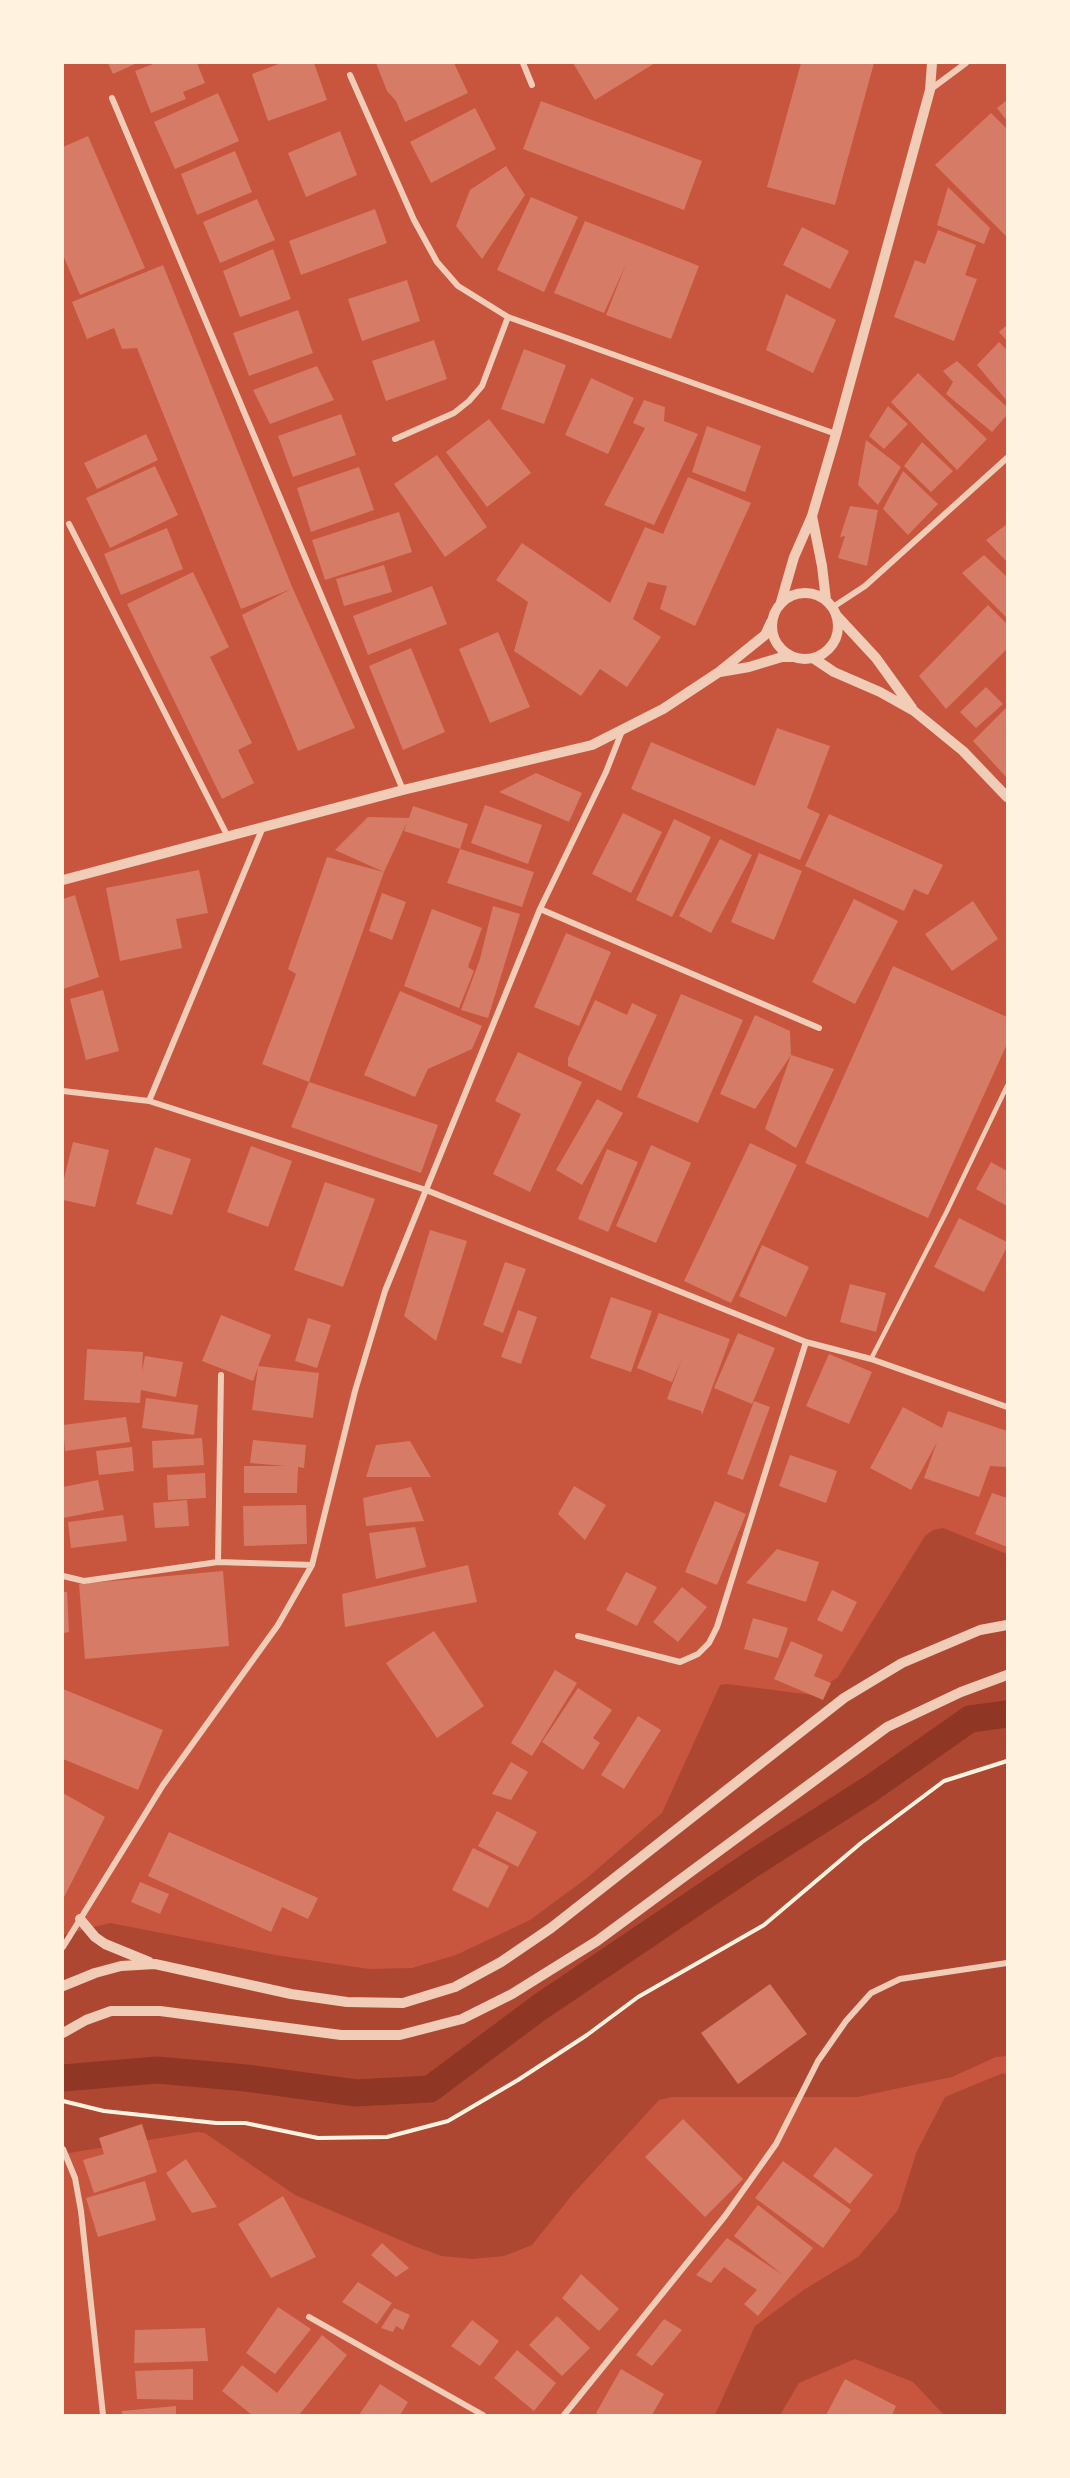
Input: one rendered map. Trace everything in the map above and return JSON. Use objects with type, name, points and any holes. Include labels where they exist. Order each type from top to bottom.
[{"type":"street","points":[[523,63],[532,85]]},
{"type":"street","points":[[781,602],[794,557],[812,516],[836,434],[930,90],[932,63]]},
{"type":"street","points":[[930,90],[966,63]]},
{"type":"street","points":[[350,75],[414,220],[437,262],[458,286],[508,317],[836,434]]},
{"type":"street","points":[[112,98],[403,790]]},
{"type":"street","points":[[395,439],[454,413],[469,401],[482,386],[508,317]]},
{"type":"street","points":[[832,608],[865,586],[1007,458]]},
{"type":"street","points":[[812,516],[836,637],[831,647],[813,658]]},
{"type":"street","points":[[69,524],[227,835]]},
{"type":"street","points":[[63,880],[403,790],[592,745],[663,709],[719,672],[765,636],[774,611],[781,602],[801,592],[819,595],[832,608],[876,658],[914,711]]},
{"type":"street","points":[[771,622],[776,644],[792,657]]},
{"type":"street","points":[[719,672],[749,667],[782,657],[813,658],[834,672],[880,692],[914,711],[963,751],[1007,797]]},
{"type":"street","points":[[63,1947],[163,1785],[278,1624],[312,1565],[355,1391],[382,1302],[540,909],[606,772],[622,731]]},
{"type":"street","points":[[149,1101],[263,827]]},
{"type":"street","points":[[540,909],[819,1028]]},
{"type":"street","points":[[63,1091],[149,1101],[426,1190],[806,1342],[871,1359],[1007,1407]]},
{"type":"street","points":[[578,1636],[680,1662],[698,1654],[709,1643],[717,1627],[806,1342]]},
{"type":"street","points":[[218,1562],[221,1374]]},
{"type":"street","points":[[63,1576],[84,1581],[218,1562],[312,1565]]},
{"type":"street","points":[[80,1919],[95,1937],[105,1944],[155,1964],[291,1994],[347,2002],[404,2003],[455,1987],[501,1962],[551,1928],[844,1698],[902,1662],[980,1630],[1007,1625]]},
{"type":"street","points":[[63,2033],[86,2020],[111,2011],[160,2011],[341,2035],[400,2035],[462,2019],[512,1994],[597,1941],[887,1727],[961,1692],[1007,1675]]},
{"type":"street","points":[[564,2415],[725,2216],[776,2144],[818,2061],[846,2021],[871,1994],[900,1979],[1007,1963]]},
{"type":"street","points":[[63,1986],[95,1973],[122,1966],[155,1964]]},
{"type":"street","points":[[63,2149],[75,2178],[81,2211],[103,2415]]},
{"type":"street","points":[[309,2317],[483,2415]]},
{"type":"lane","points":[[871,1359],[947,1211],[1007,1086]]},
{"type":"path","points":[[63,2101],[104,2111],[216,2123],[245,2123],[318,2138],[387,2137],[448,2121],[518,2080],[587,2035],[638,1997],[765,1925],[861,1843],[944,1781],[1007,1761]]},
{"type":"shaded area","points":[[943,1528],[1007,1554],[1007,2056],[996,2057],[952,2077],[857,2097],[672,2097],[659,2100],[572,2195],[532,2245],[504,2256],[472,2259],[442,2256],[414,2246],[295,2195],[205,2133],[197,2132],[63,2154],[63,1935],[110,1923],[275,1955],[369,1969],[412,1968],[456,1955],[530,1920],[587,1878],[662,1813],[720,1685],[812,1695],[838,1677],[925,1536],[933,1530]]},
{"type":"shaded area","points":[[1003,2073],[1007,2076],[1007,2415],[944,2415],[913,2382],[855,2359],[799,2383],[780,2415],[715,2415],[755,2326],[805,2289],[858,2257],[898,2210],[917,2151],[945,2097]]},
{"type":"building","points":[[108,63],[137,63],[113,74]]},
{"type":"building","points":[[156,63],[197,63],[205,83],[183,92],[186,99],[151,113],[135,71]]},
{"type":"building","points":[[281,63],[314,63],[327,100],[268,121],[252,74]]},
{"type":"building","points":[[376,63],[454,63],[468,93],[405,122],[396,101],[387,91]]},
{"type":"building","points":[[573,63],[655,63],[595,100]]},
{"type":"building","points":[[801,63],[874,63],[835,205],[767,187]]},
{"type":"building","points":[[218,93],[239,141],[175,169],[154,122]]},
{"type":"building","points":[[1007,100],[1007,121],[997,108]]},
{"type":"building","points":[[541,101],[702,161],[684,210],[523,149]]},
{"type":"building","points":[[475,108],[496,149],[431,183],[410,142]]},
{"type":"building","points":[[991,113],[1007,129],[1007,237],[935,165]]},
{"type":"building","points":[[340,131],[357,175],[306,197],[288,153]]},
{"type":"building","points":[[88,136],[145,268],[80,295],[63,255],[63,147]]},
{"type":"building","points":[[235,151],[252,192],[197,215],[181,174]]},
{"type":"building","points":[[506,166],[525,195],[482,259],[456,226],[470,190]]},
{"type":"building","points":[[948,187],[990,228],[984,244],[937,225]]},
{"type":"building","points":[[531,197],[578,217],[544,292],[497,270]]},
{"type":"building","points":[[257,199],[275,240],[220,263],[203,222]]},
{"type":"building","points":[[375,209],[387,243],[301,275],[289,241]]},
{"type":"building","points":[[585,221],[699,266],[671,339],[606,315],[626,264],[604,313],[554,293]]},
{"type":"building","points":[[802,227],[849,251],[830,289],[783,265]]},
{"type":"building","points":[[938,230],[976,245],[965,275],[977,279],[954,341],[894,317],[915,260],[925,264]]},
{"type":"building","points":[[273,249],[291,299],[240,317],[223,271]]},
{"type":"building","points":[[163,265],[293,589],[355,728],[298,751],[242,615],[291,589],[241,609],[137,348],[122,349],[114,328],[87,339],[72,302]]},
{"type":"building","points":[[407,280],[420,321],[362,341],[348,299]]},
{"type":"building","points":[[786,294],[836,320],[813,373],[766,350]]},
{"type":"building","points":[[298,310],[313,353],[249,376],[233,333]]},
{"type":"building","points":[[1007,325],[1007,341],[999,332]]},
{"type":"building","points":[[434,340],[447,379],[386,401],[372,361]]},
{"type":"building","points":[[999,342],[1007,350],[1007,401],[977,365]]},
{"type":"building","points":[[524,349],[566,365],[544,424],[501,409]]},
{"type":"building","points":[[957,361],[1007,407],[1007,415],[992,432],[946,394],[953,382],[943,371]]},
{"type":"building","points":[[317,366],[334,400],[270,424],[253,390]]},
{"type":"building","points":[[918,373],[987,439],[957,470],[891,402]]},
{"type":"building","points":[[591,378],[634,398],[608,454],[565,435]]},
{"type":"building","points":[[644,400],[665,407],[664,421],[698,434],[654,525],[604,505],[645,428],[633,423]]},
{"type":"building","points":[[888,406],[908,424],[884,449],[869,436]]},
{"type":"building","points":[[341,414],[356,455],[293,477],[278,436]]},
{"type":"building","points":[[489,419],[531,473],[487,507],[446,452]]},
{"type":"building","points":[[707,426],[761,446],[745,492],[692,472]]},
{"type":"building","points":[[146,434],[158,460],[97,489],[84,463]]},
{"type":"building","points":[[866,440],[901,467],[878,505],[858,485]]},
{"type":"building","points":[[922,442],[953,471],[931,492],[904,466]]},
{"type":"building","points":[[437,455],[487,527],[445,557],[394,484]]},
{"type":"building","points":[[155,466],[178,515],[110,548],[86,498]]},
{"type":"building","points":[[359,467],[374,510],[311,532],[297,488]]},
{"type":"building","points":[[903,471],[938,504],[908,535],[883,509]]},
{"type":"building","points":[[688,477],[751,503],[695,626],[660,609],[667,586],[648,582],[633,619],[661,637],[627,687],[600,669],[581,696],[514,651],[528,602],[496,580],[522,543],[610,603],[645,527],[663,534]]},
{"type":"building","points":[[850,506],[878,510],[867,566],[838,558],[845,536],[840,537]]},
{"type":"building","points":[[399,512],[412,552],[325,580],[312,540]]},
{"type":"building","points":[[1007,524],[1007,562],[986,540]]},
{"type":"building","points":[[167,528],[183,569],[121,595],[104,554]]},
{"type":"building","points":[[984,555],[1007,577],[1007,618],[962,573]]},
{"type":"building","points":[[384,565],[392,592],[344,606],[336,579]]},
{"type":"building","points":[[193,572],[229,647],[210,657],[252,743],[238,750],[254,783],[222,799],[127,604]]},
{"type":"building","points":[[432,586],[447,624],[368,655],[353,616]]},
{"type":"building","points":[[988,605],[1007,624],[1007,649],[946,709],[919,676]]},
{"type":"building","points":[[498,632],[530,707],[490,723],[459,649]]},
{"type":"building","points":[[411,648],[445,732],[403,750],[369,666]]},
{"type":"building","points":[[986,687],[1003,704],[976,728],[960,712]]},
{"type":"building","points":[[1007,707],[1007,778],[973,741]]},
{"type":"building","points":[[777,728],[830,746],[807,808],[820,814],[800,860],[631,789],[651,742],[755,786]]},
{"type":"building","points":[[536,773],[582,793],[569,822],[499,792]]},
{"type":"building","points":[[485,805],[542,825],[528,864],[471,843]]},
{"type":"building","points":[[413,806],[468,824],[460,849],[404,831],[407,822],[384,872],[335,850],[368,817],[409,818]]},
{"type":"building","points":[[623,813],[662,832],[631,893],[592,874]]},
{"type":"building","points":[[829,814],[943,865],[928,895],[914,889],[904,911],[805,866]]},
{"type":"building","points":[[674,819],[711,837],[672,917],[636,900]]},
{"type":"building","points":[[720,839],[752,855],[711,933],[679,916]]},
{"type":"building","points":[[460,849],[534,872],[522,907],[447,883]]},
{"type":"building","points":[[759,853],[802,871],[774,940],[731,922]]},
{"type":"building","points":[[327,857],[384,872],[309,1082],[262,1064],[296,974],[288,969]]},
{"type":"building","points":[[199,870],[208,913],[176,919],[182,948],[120,961],[106,888]]},
{"type":"building","points":[[382,893],[406,902],[392,940],[369,931]]},
{"type":"building","points":[[75,895],[99,977],[63,989],[63,899]]},
{"type":"building","points":[[854,899],[898,921],[855,1004],[812,982]]},
{"type":"building","points":[[973,901],[998,939],[952,971],[925,934]]},
{"type":"building","points":[[493,906],[520,914],[488,1018],[461,1010],[480,959]]},
{"type":"building","points":[[432,909],[482,928],[468,967],[474,971],[459,1008],[404,986]]},
{"type":"building","points":[[566,933],[611,952],[579,1026],[534,1007]]},
{"type":"building","points":[[893,966],[1007,1017],[1007,1044],[928,1218],[805,1163]]},
{"type":"building","points":[[103,990],[119,1051],[86,1060],[70,999]]},
{"type":"building","points":[[400,991],[482,1026],[472,1049],[428,1069],[415,1097],[364,1075]]},
{"type":"building","points":[[681,994],[743,1020],[698,1123],[637,1097]]},
{"type":"building","points":[[595,1000],[627,1015],[632,1003],[657,1015],[621,1091],[568,1066],[568,1058]]},
{"type":"building","points":[[755,1015],[790,1031],[791,1055],[755,1109],[720,1094]]},
{"type":"building","points":[[518,1052],[582,1082],[530,1192],[493,1174],[521,1114],[495,1101]]},
{"type":"building","points":[[791,1055],[834,1069],[796,1148],[765,1129]]},
{"type":"building","points":[[309,1082],[438,1125],[421,1173],[291,1127]]},
{"type":"building","points":[[597,1099],[623,1113],[582,1185],[556,1170]]},
{"type":"building","points":[[73,1142],[109,1150],[95,1207],[63,1200],[63,1183]]},
{"type":"building","points":[[750,1143],[797,1165],[731,1303],[684,1281]]},
{"type":"building","points":[[651,1145],[691,1163],[656,1243],[616,1226]]},
{"type":"building","points":[[251,1146],[292,1161],[268,1227],[227,1212]]},
{"type":"building","points":[[155,1147],[191,1159],[172,1215],[136,1204]]},
{"type":"building","points":[[607,1149],[638,1162],[608,1232],[578,1219]]},
{"type":"building","points":[[991,1162],[1007,1171],[1007,1206],[976,1189]]},
{"type":"building","points":[[325,1182],[375,1199],[343,1287],[294,1270]]},
{"type":"building","points":[[959,1218],[1007,1242],[1007,1247],[984,1292],[934,1267]]},
{"type":"building","points":[[430,1230],[467,1241],[436,1341],[404,1316]]},
{"type":"building","points":[[762,1245],[809,1267],[786,1317],[739,1296]]},
{"type":"building","points":[[505,1262],[526,1269],[503,1333],[483,1325]]},
{"type":"building","points":[[850,1284],[886,1293],[876,1332],[840,1322]]},
{"type":"building","points":[[611,1297],[652,1311],[631,1372],[590,1358]]},
{"type":"building","points":[[518,1310],[537,1317],[521,1364],[501,1357]]},
{"type":"building","points":[[659,1313],[730,1339],[702,1415],[701,1411],[667,1399],[682,1358],[672,1382],[637,1368]]},
{"type":"building","points":[[221,1315],[271,1335],[258,1366],[319,1373],[313,1418],[252,1410],[258,1367],[253,1381],[202,1361]]},
{"type":"building","points":[[308,1318],[331,1325],[317,1368],[295,1361]]},
{"type":"building","points":[[738,1333],[775,1348],[752,1404],[714,1388]]},
{"type":"building","points":[[87,1349],[143,1352],[142,1372],[145,1356],[183,1362],[176,1397],[141,1390],[140,1403],[84,1400]]},
{"type":"building","points":[[829,1354],[872,1372],[849,1424],[806,1406]]},
{"type":"building","points":[[146,1398],[198,1405],[194,1435],[142,1428]]},
{"type":"building","points":[[754,1401],[770,1407],[743,1480],[727,1474]]},
{"type":"building","points":[[903,1407],[942,1428],[948,1411],[1007,1431],[1007,1467],[990,1466],[979,1497],[924,1478],[937,1442],[911,1490],[870,1468]]},
{"type":"building","points":[[126,1417],[130,1442],[65,1451],[63,1425]]},
{"type":"building","points":[[202,1438],[204,1465],[153,1468],[152,1441]]},
{"type":"building","points":[[253,1440],[306,1445],[304,1468],[298,1467],[297,1493],[244,1493],[244,1466],[285,1466],[250,1463]]},
{"type":"building","points":[[410,1441],[431,1477],[366,1477],[376,1445]]},
{"type":"building","points":[[132,1447],[134,1471],[99,1475],[96,1451]]},
{"type":"building","points":[[790,1455],[837,1471],[826,1503],[779,1486]]},
{"type":"building","points":[[205,1473],[206,1498],[168,1500],[167,1475]]},
{"type":"building","points":[[98,1480],[104,1510],[63,1518],[63,1487]]},
{"type":"building","points":[[574,1486],[606,1505],[585,1540],[558,1514]]},
{"type":"building","points":[[411,1487],[424,1521],[366,1526],[363,1498]]},
{"type":"building","points":[[992,1493],[1007,1498],[1007,1547],[975,1534]]},
{"type":"building","points":[[187,1500],[189,1526],[155,1528],[153,1503]]},
{"type":"building","points":[[715,1501],[746,1514],[717,1585],[685,1572]]},
{"type":"building","points":[[306,1505],[307,1544],[244,1546],[243,1506]]},
{"type":"building","points":[[123,1515],[127,1541],[71,1548],[68,1522]]},
{"type":"building","points":[[415,1527],[426,1567],[376,1579],[369,1533]]},
{"type":"building","points":[[777,1549],[819,1562],[806,1602],[746,1583]]},
{"type":"building","points":[[468,1565],[477,1602],[345,1627],[342,1594]]},
{"type":"building","points":[[223,1571],[229,1646],[85,1659],[79,1584]]},
{"type":"building","points":[[626,1572],[657,1587],[637,1626],[606,1610]]},
{"type":"building","points":[[682,1587],[707,1607],[678,1642],[653,1622]]},
{"type":"building","points":[[832,1590],[857,1602],[842,1632],[817,1620]]},
{"type":"building","points":[[63,1592],[67,1592],[69,1632],[63,1633]]},
{"type":"building","points":[[753,1618],[788,1628],[778,1658],[744,1649]]},
{"type":"building","points":[[434,1631],[484,1706],[437,1738],[386,1663]]},
{"type":"building","points":[[791,1641],[823,1655],[814,1676],[831,1683],[823,1700],[774,1679]]},
{"type":"building","points":[[555,1670],[577,1683],[532,1756],[511,1743]]},
{"type":"building","points":[[578,1688],[612,1710],[593,1738],[600,1743],[583,1770],[542,1742]]},
{"type":"building","points":[[63,1689],[163,1730],[138,1790],[63,1759]]},
{"type":"building","points":[[638,1716],[661,1730],[624,1789],[601,1775]]},
{"type":"building","points":[[511,1762],[528,1772],[511,1800],[492,1794]]},
{"type":"building","points":[[63,1793],[105,1817],[63,1899]]},
{"type":"building","points":[[497,1811],[537,1832],[518,1867],[478,1846]]},
{"type":"building","points":[[169,1832],[318,1898],[308,1919],[282,1907],[271,1932],[148,1876]]},
{"type":"building","points":[[473,1848],[509,1866],[488,1908],[452,1890]]},
{"type":"building","points":[[140,1882],[169,1894],[160,1914],[131,1902]]},
{"type":"building","points":[[770,1984],[807,2034],[738,2084],[701,2033]]},
{"type":"building","points":[[683,2119],[743,2179],[705,2217],[645,2157]]},
{"type":"building","points":[[142,2124],[157,2172],[94,2193],[83,2160],[104,2154],[99,2138]]},
{"type":"building","points":[[835,2147],[873,2175],[850,2204],[813,2176]]},
{"type":"building","points":[[186,2159],[217,2207],[192,2213],[166,2173]]},
{"type":"building","points":[[783,2161],[851,2210],[823,2248],[755,2198]]},
{"type":"building","points":[[145,2181],[156,2220],[98,2237],[86,2198]]},
{"type":"building","points":[[283,2196],[316,2257],[271,2278],[238,2224]]},
{"type":"building","points":[[758,2205],[813,2248],[758,2316],[744,2304],[757,2290],[724,2267],[711,2283],[696,2275],[727,2238],[783,2275],[734,2236]]},
{"type":"building","points":[[382,2243],[409,2268],[396,2277],[371,2255]]},
{"type":"building","points":[[581,2274],[619,2309],[599,2331],[562,2298]]},
{"type":"building","points":[[358,2282],[392,2303],[377,2324],[342,2302]]},
{"type":"building","points":[[278,2307],[311,2329],[275,2374],[246,2353]]},
{"type":"building","points":[[394,2308],[410,2315],[403,2330],[396,2326],[393,2332],[381,2328]]},
{"type":"building","points":[[557,2316],[590,2348],[562,2376],[529,2345]]},
{"type":"building","points":[[664,2319],[682,2330],[652,2366],[636,2355]]},
{"type":"building","points":[[472,2320],[499,2341],[480,2366],[451,2346]]},
{"type":"building","points":[[205,2328],[208,2361],[134,2363],[135,2330]]},
{"type":"building","points":[[322,2335],[347,2355],[299,2415],[252,2415],[222,2391],[242,2365],[277,2393]]},
{"type":"building","points":[[517,2350],[556,2383],[534,2411],[494,2378]]},
{"type":"building","points":[[193,2369],[193,2400],[137,2399],[135,2371]]},
{"type":"building","points":[[621,2369],[664,2394],[652,2415],[599,2415],[596,2413]]},
{"type":"building","points":[[845,2379],[896,2406],[892,2415],[826,2415]]},
{"type":"building","points":[[380,2384],[408,2402],[400,2415],[359,2415]]},
{"type":"building","points":[[176,2406],[176,2415],[122,2415],[122,2411]]},
{"type":"waterway","points":[[63,2078],[157,2070],[246,2078],[356,2093],[430,2089],[540,2007],[752,1864],[870,1789],[970,1719],[1007,1714]]}]
